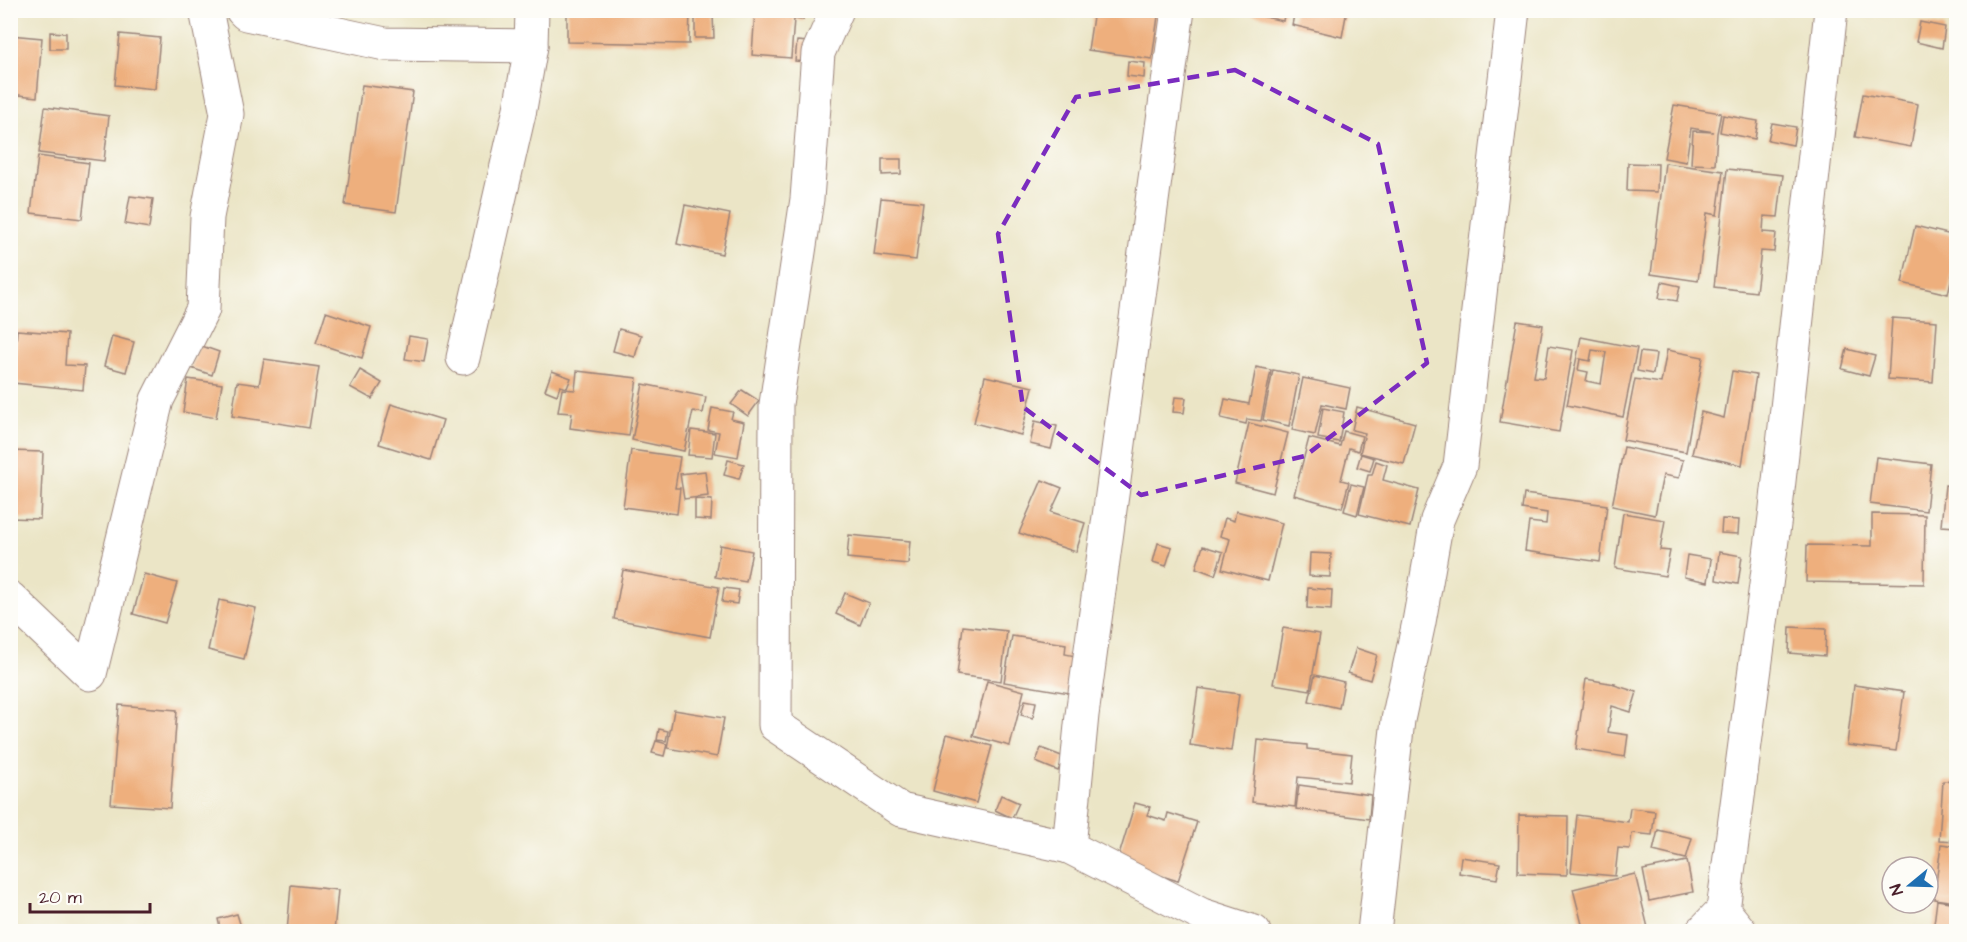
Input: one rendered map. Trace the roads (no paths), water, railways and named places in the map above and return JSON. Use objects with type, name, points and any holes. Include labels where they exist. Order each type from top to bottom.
[{"type":"street","points":[[10,598],[90,674],[157,399],[203,309],[207,217],[226,114],[206,10]]},
{"type":"street","points":[[242,10],[246,14],[385,44],[531,46]]},
{"type":"street","points":[[463,358],[520,109],[531,46],[532,10]]},
{"type":"street","points":[[837,10],[818,53],[807,199],[776,404],[775,725],[901,810],[1069,847],[1202,915],[1254,932]]},
{"type":"street","points":[[1069,847],[1084,704],[1178,10]]},
{"type":"street","points":[[1374,932],[1398,720],[1419,622],[1437,520],[1460,466],[1510,55],[1513,10]]},
{"type":"street","points":[[1722,924],[1775,517],[1831,10]]}]
